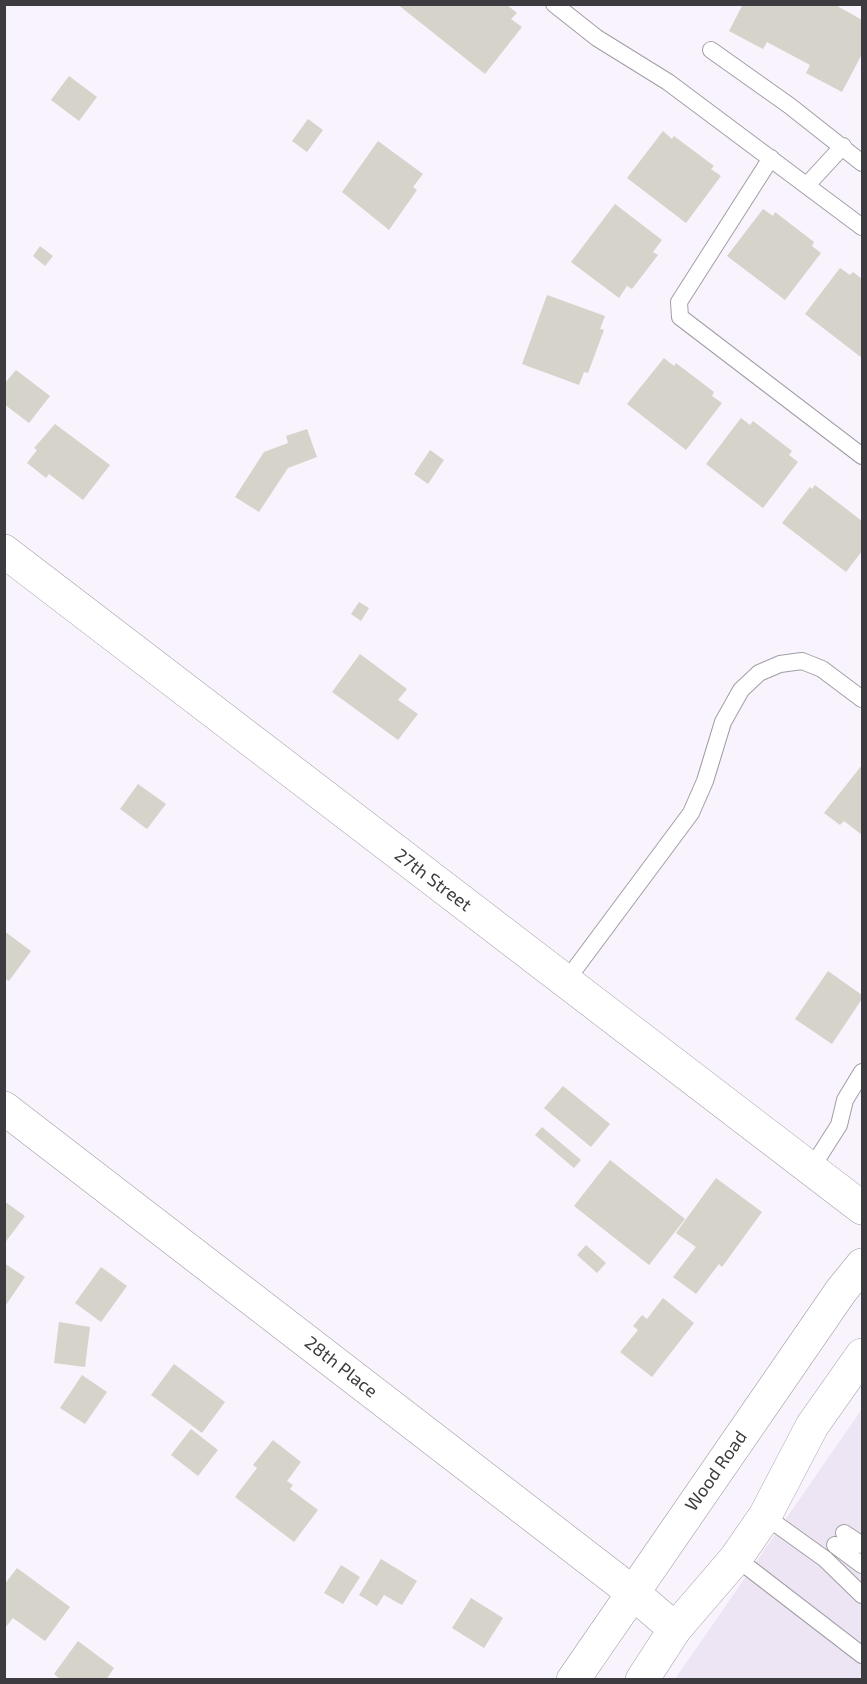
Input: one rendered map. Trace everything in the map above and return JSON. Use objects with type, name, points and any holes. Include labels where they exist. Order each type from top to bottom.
[{"type":"street","name":"27th Street","points":[[4,551],[862,1208]]},
{"type":"street","name":"28th Place","points":[[4,1108],[632,1592],[675,1629]]},
{"type":"street","name":"Wood Road","points":[[573,1680],[841,1291],[862,1265]]},
{"type":"street","points":[[642,1680],[675,1629],[736,1558],[765,1516],[812,1426],[862,1355]]},
{"type":"lane","points":[[554,4],[597,38],[668,82],[862,227]]},
{"type":"lane","points":[[711,50],[843,146],[862,163]]},
{"type":"lane","points":[[807,185],[843,146]]},
{"type":"lane","points":[[771,158],[679,302],[680,317],[862,456]]},
{"type":"lane","points":[[566,981],[691,813],[705,782],[723,722],[741,690],[759,673],[780,664],[802,661],[822,669],[862,699]]},
{"type":"lane","points":[[811,1169],[839,1125],[845,1100],[862,1072]]},
{"type":"lane","points":[[765,1516],[835,1546],[862,1565]]},
{"type":"lane","points":[[835,1546],[862,1545]]},
{"type":"lane","points":[[835,1546],[862,1595]]},
{"type":"lane","points":[[736,1558],[862,1655]]},
{"type":"shaded area","points":[[862,1409],[862,1679],[675,1679]]},
{"type":"building","points":[[397,4],[506,4],[517,13],[511,19],[522,27],[485,74]]},
{"type":"building","points":[[743,4],[834,4],[862,20],[862,54],[842,92],[806,73],[810,65],[767,42],[763,49],[729,31]]},
{"type":"building","points":[[69,76],[97,97],[79,121],[51,100]]},
{"type":"building","points":[[308,119],[323,130],[307,152],[292,141]]},
{"type":"building","points":[[663,131],[672,139],[674,136],[714,166],[711,169],[721,176],[686,223],[627,178]]},
{"type":"building","points":[[378,141],[423,174],[413,187],[417,190],[389,230],[342,192]]},
{"type":"building","points":[[615,204],[662,240],[653,252],[658,255],[632,289],[627,286],[619,298],[571,262]]},
{"type":"building","points":[[763,209],[773,216],[775,212],[814,242],[812,246],[821,253],[785,300],[727,256]]},
{"type":"building","points":[[40,246],[53,256],[45,266],[33,256]]},
{"type":"building","points":[[840,268],[850,275],[853,272],[862,279],[862,358],[805,314]]},
{"type":"building","points":[[547,295],[605,316],[600,329],[604,330],[588,373],[584,372],[579,385],[522,364]]},
{"type":"building","points":[[664,358],[674,366],[676,363],[714,392],[712,396],[722,403],[686,450],[627,404]]},
{"type":"building","points":[[16,370],[50,396],[29,423],[4,404],[4,384]]},
{"type":"building","points":[[741,418],[750,425],[753,421],[792,451],[789,455],[798,462],[763,508],[706,464]]},
{"type":"building","points":[[55,424],[110,465],[83,500],[49,474],[46,478],[27,463],[37,450],[34,448]]},
{"type":"building","points":[[307,429],[317,457],[288,468],[259,512],[235,497],[264,452],[288,443],[286,436]]},
{"type":"building","points":[[430,450],[444,460],[428,484],[414,474]]},
{"type":"building","points":[[815,485],[862,521],[862,551],[846,572],[782,523],[810,487],[812,489]]},
{"type":"building","points":[[359,602],[369,608],[361,621],[351,614]]},
{"type":"building","points":[[360,654],[407,689],[398,700],[418,714],[398,740],[332,692]]},
{"type":"building","points":[[862,765],[862,835],[844,821],[840,825],[824,813]]},
{"type":"building","points":[[138,784],[166,804],[147,829],[120,809]]},
{"type":"building","points":[[4,931],[31,951],[9,981],[4,978]]},
{"type":"building","points":[[828,971],[862,995],[862,999],[832,1044],[795,1019]]},
{"type":"building","points":[[563,1086],[610,1124],[591,1147],[544,1108]]},
{"type":"building","points":[[542,1127],[581,1160],[574,1168],[535,1135]]},
{"type":"building","points":[[610,1160],[685,1219],[649,1265],[574,1206]]},
{"type":"building","points":[[716,1178],[762,1212],[722,1267],[719,1264],[696,1294],[673,1277],[696,1247],[676,1233]]},
{"type":"building","points":[[4,1201],[25,1216],[4,1244]]},
{"type":"building","points":[[586,1245],[606,1263],[597,1273],[577,1255]]},
{"type":"building","points":[[4,1263],[25,1277],[4,1308]]},
{"type":"building","points":[[101,1267],[127,1286],[101,1322],[75,1303]]},
{"type":"building","points":[[663,1298],[694,1323],[652,1377],[620,1352],[638,1330],[633,1326],[642,1315],[647,1319]]},
{"type":"building","points":[[59,1322],[90,1327],[85,1367],[54,1363]]},
{"type":"building","points":[[174,1364],[225,1402],[202,1433],[151,1395]]},
{"type":"building","points":[[82,1375],[107,1392],[85,1424],[60,1408]]},
{"type":"building","points":[[191,1429],[218,1450],[198,1476],[171,1455]]},
{"type":"building","points":[[273,1440],[301,1462],[287,1481],[293,1485],[290,1489],[318,1510],[294,1542],[235,1497],[257,1468],[253,1465]]},
{"type":"building","points":[[381,1559],[417,1581],[402,1605],[384,1595],[377,1606],[359,1595]]},
{"type":"building","points":[[341,1565],[360,1577],[343,1604],[324,1593]]},
{"type":"building","points":[[17,1568],[70,1607],[45,1641],[13,1618],[4,1629],[4,1585]]},
{"type":"building","points":[[471,1598],[503,1618],[484,1648],[452,1628]]},
{"type":"building","points":[[78,1641],[114,1668],[106,1680],[61,1680],[54,1674]]}]
